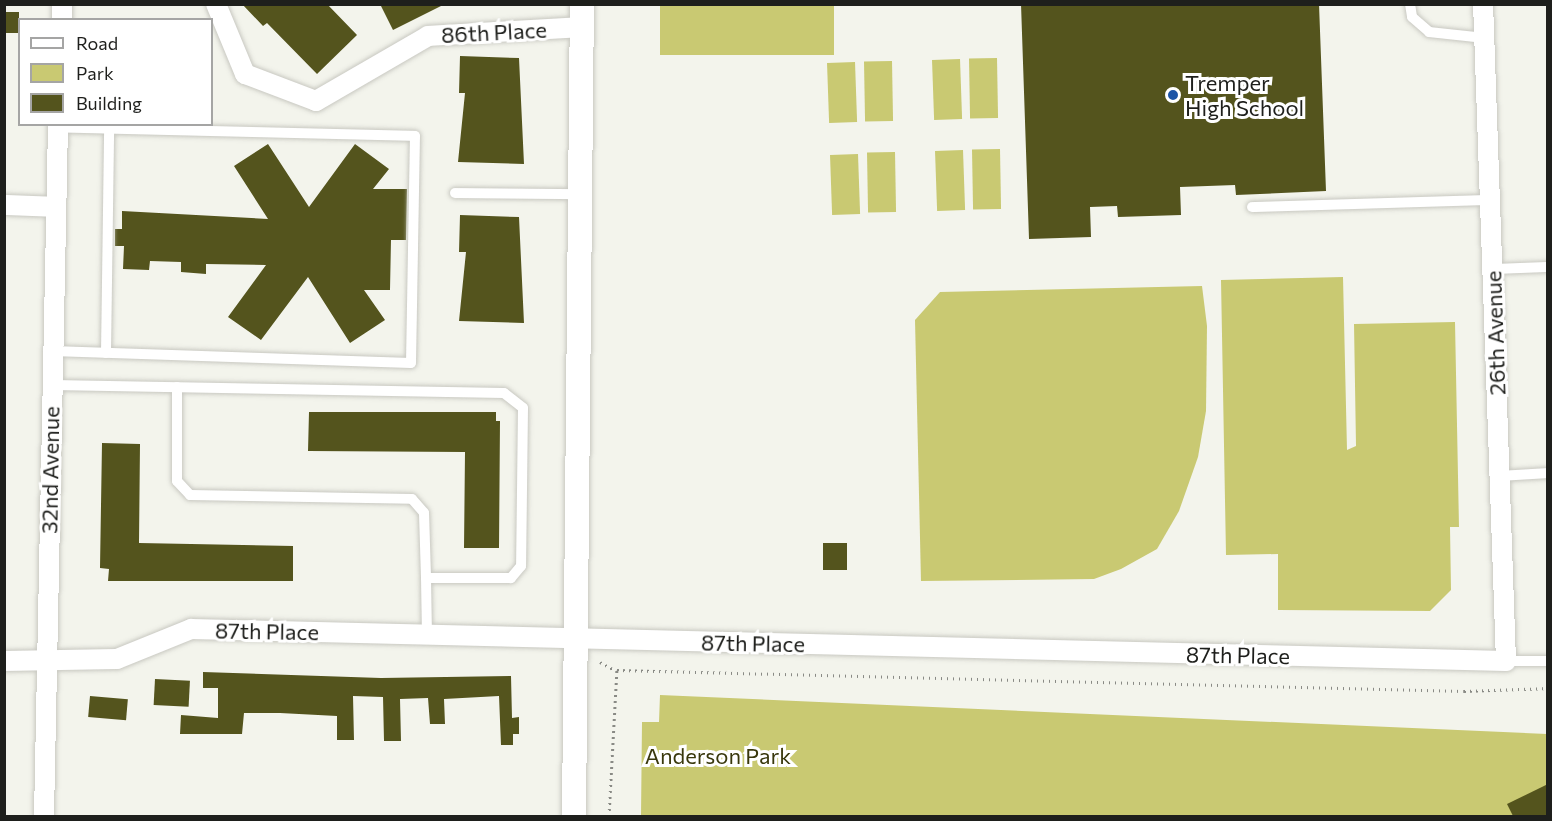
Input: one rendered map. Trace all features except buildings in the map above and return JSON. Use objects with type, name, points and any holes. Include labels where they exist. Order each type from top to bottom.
[{"type":"street","name":"86th Place","points":[[216,4],[245,74],[316,101],[428,36],[582,16]]},
{"type":"street","name":"26th Avenue","points":[[1483,4],[1506,661]]},
{"type":"street","points":[[574,816],[582,16]]},
{"type":"street","name":"32nd Avenue","points":[[44,816],[58,126]]},
{"type":"street","points":[[4,205],[55,207]]},
{"type":"street","name":"87th Place","points":[[4,661],[117,659],[191,629],[1506,661]]},
{"type":"lane","points":[[1410,4],[1412,17],[1420,28],[1443,36],[1485,38]]},
{"type":"lane","points":[[52,351],[411,363],[415,136],[58,126]]},
{"type":"lane","points":[[106,353],[109,128]]},
{"type":"lane","points":[[455,193],[580,194]]},
{"type":"lane","points":[[1252,207],[1490,200]]},
{"type":"lane","points":[[1493,269],[1548,267]]},
{"type":"lane","points":[[52,385],[504,393],[523,408],[520,566],[511,578],[426,578]]},
{"type":"lane","points":[[177,387],[177,481],[190,495],[412,499],[424,513],[427,635]]},
{"type":"lane","points":[[1500,476],[1548,473]]},
{"type":"lane","points":[[1506,661],[1548,661]]},
{"type":"path","points":[[600,662],[616,671],[1464,691],[1548,688]]},
{"type":"path","points":[[609,816],[616,671]]},
{"type":"green space","points":[[660,5],[834,5],[834,55],[660,55]]},
{"type":"green space","points":[[969,58],[997,58],[998,118],[970,118]]},
{"type":"green space","points":[[960,59],[962,119],[934,120],[932,60]]},
{"type":"green space","points":[[864,61],[892,61],[893,121],[865,121]]},
{"type":"green space","points":[[855,62],[857,122],[829,123],[827,63]]},
{"type":"green space","points":[[972,149],[1000,149],[1001,209],[973,209]]},
{"type":"green space","points":[[963,150],[965,210],[937,211],[935,151]]},
{"type":"green space","points":[[867,152],[895,152],[896,212],[868,212]]},
{"type":"green space","points":[[858,154],[860,214],[832,215],[830,155]]},
{"type":"green space","points":[[1343,277],[1347,450],[1356,446],[1354,324],[1455,322],[1459,527],[1450,527],[1451,590],[1430,611],[1278,610],[1278,554],[1226,555],[1221,280]]},
{"type":"green space","points":[[1202,286],[1207,326],[1206,411],[1198,457],[1179,511],[1157,549],[1121,569],[1094,579],[921,581],[915,320],[940,292]]},
{"type":"green space","name":"Anderson Park","points":[[660,695],[1547,734],[1547,816],[641,816],[642,722],[659,722]]},
{"type":"place","name":"Tremper High School","points":[[1173,95]]}]
